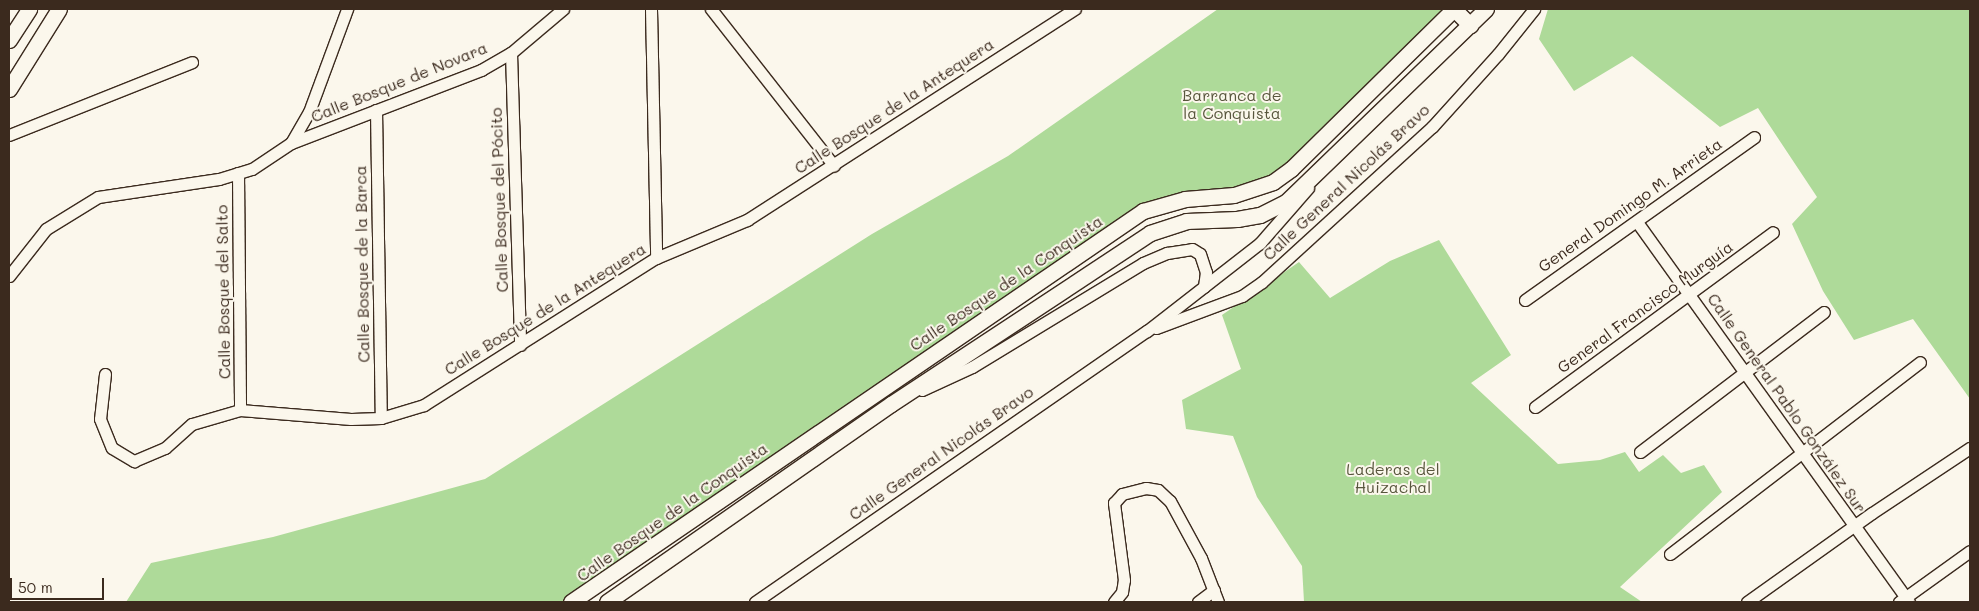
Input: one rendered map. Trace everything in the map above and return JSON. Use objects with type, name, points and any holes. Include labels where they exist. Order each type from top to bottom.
[{"type":"main road","points":[[9,40],[29,9]]},
{"type":"main road","points":[[9,89],[59,9]]},
{"type":"main road","points":[[1454,9],[1470,25]]},
{"type":"main road","name":"Calle Bosque de la Conquista","points":[[571,602],[1142,211],[1185,199],[1234,196],[1273,182],[1291,168],[1454,9]]},
{"type":"main road","points":[[607,602],[891,404],[1150,233],[1186,222],[1260,215],[1286,202],[1486,9]]},
{"type":"street","points":[[9,276],[46,229],[98,197],[211,180],[238,173],[252,169],[291,143],[309,112],[346,9]]},
{"type":"street","name":"Calle Bosque de Novara","points":[[291,143],[481,70],[510,53],[563,9]]},
{"type":"street","points":[[651,9],[656,258]]},
{"type":"street","points":[[711,9],[834,166]]},
{"type":"street","name":"Calle Bosque de la Antequera","points":[[240,410],[351,419],[381,418],[424,405],[656,258],[747,220],[834,166],[1075,9]]},
{"type":"street","name":"Calle General Nicolás Bravo","points":[[1147,331],[1242,296],[1262,282],[1432,127],[1498,54],[1534,9]]},
{"type":"street","name":"Calle Bosque del Pócito","points":[[510,53],[520,345]]},
{"type":"street","points":[[9,135],[192,62]]},
{"type":"street","name":"Calle Bosque de la Barca","points":[[376,110],[381,418]]},
{"type":"street","name":"General Domingo M. Arrieta","points":[[1525,300],[1754,137]]},
{"type":"street","name":"Calle General Nicolás Bravo","points":[[755,602],[1147,331],[1260,243],[1294,206],[1327,163]]},
{"type":"street","name":"Calle Bosque del Salto","points":[[238,173],[240,410]]},
{"type":"street","name":"Calle General Pablo González Sur","points":[[1637,222],[1854,526],[1904,601]]},
{"type":"street","name":"General Francisco Murguía","points":[[1535,407],[1773,232]]},
{"type":"street","points":[[891,404],[972,367],[1143,263],[1167,252],[1192,249],[1200,254],[1206,272],[1204,287]]},
{"type":"street","points":[[1640,452],[1824,312]]},
{"type":"street","points":[[1670,554],[1801,451],[1920,362]]},
{"type":"street","points":[[106,374],[100,419],[112,448],[134,461],[165,448],[192,424],[240,410]]},
{"type":"street","points":[[1747,602],[1854,526],[1970,448]]},
{"type":"street","points":[[1114,602],[1122,592],[1124,580],[1114,503],[1122,494],[1146,488],[1158,490],[1170,501],[1214,590],[1218,602]]},
{"type":"street","points":[[1904,601],[1970,551]]},
{"type":"street","points":[[1198,602],[1214,590]]},
{"type":"green space","name":"Barranca de la Conquista","points":[[1218,9],[1454,9],[1273,182],[1143,211],[571,602],[126,602],[151,563],[273,537],[485,479],[872,234],[1008,156]]},
{"type":"green space","points":[[1548,9],[1970,9],[1970,399],[1913,319],[1854,340],[1823,291],[1792,224],[1817,197],[1758,108],[1720,127],[1632,56],[1574,91],[1539,39]]},
{"type":"green space","name":"Laderas del Huizachal","points":[[1439,240],[1511,355],[1471,383],[1558,464],[1600,460],[1625,452],[1639,472],[1663,455],[1681,473],[1704,465],[1722,492],[1620,587],[1642,602],[1304,602],[1302,566],[1257,497],[1233,436],[1186,429],[1182,400],[1241,369],[1222,315],[1299,262],[1330,298],[1390,261]]}]
